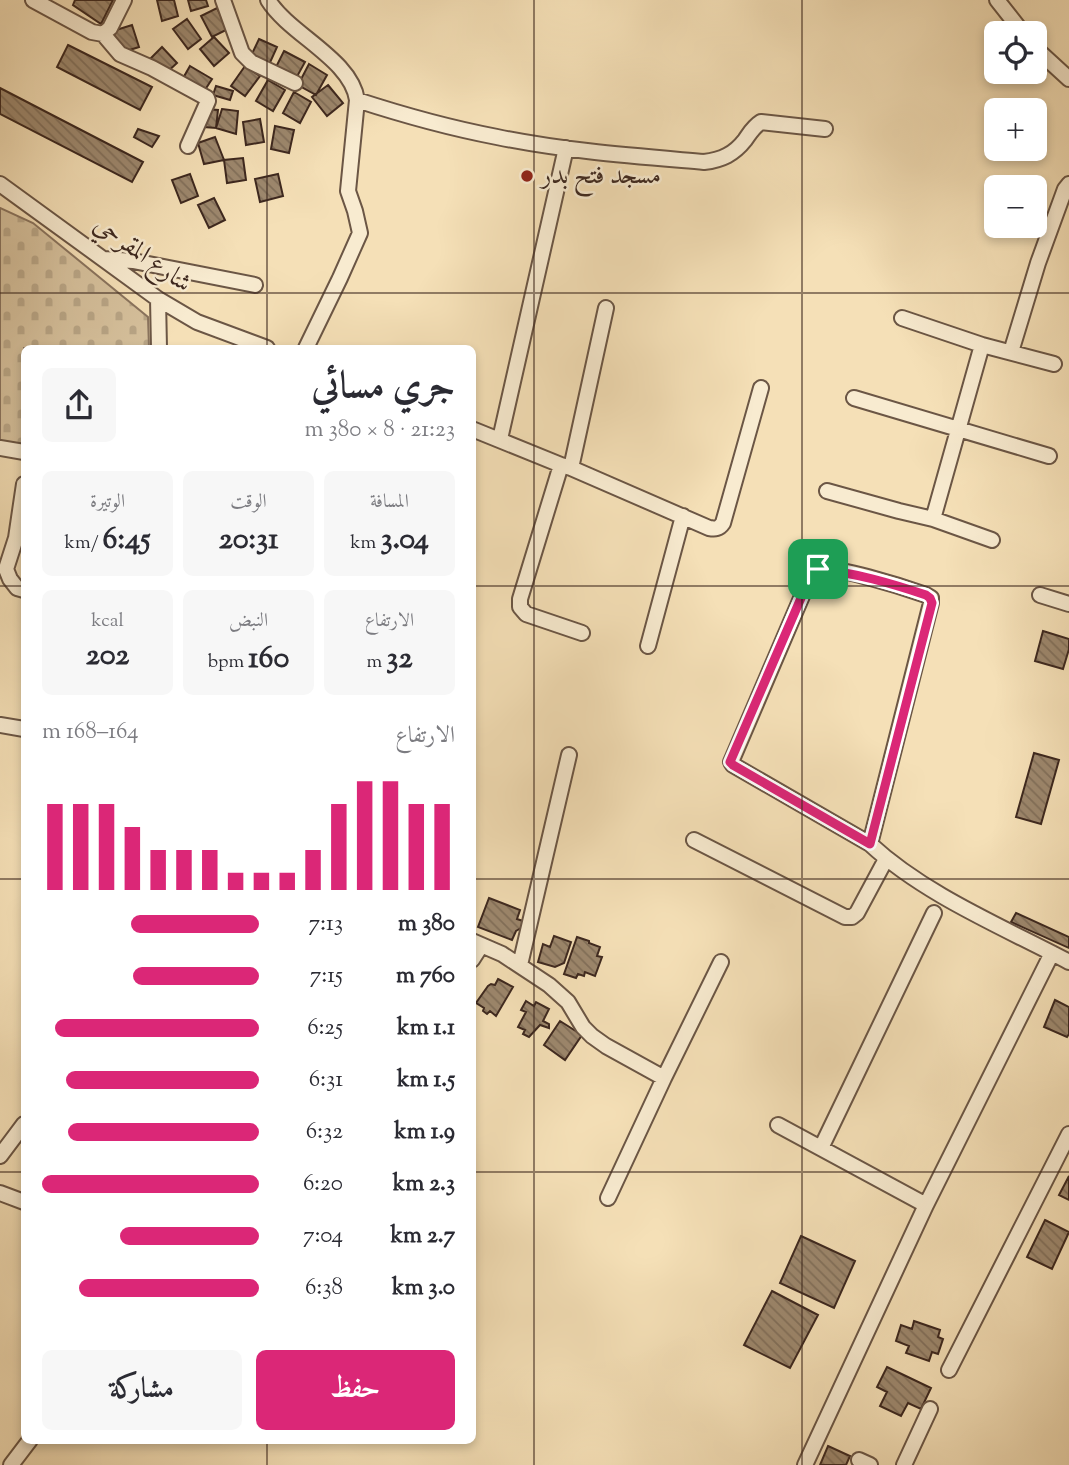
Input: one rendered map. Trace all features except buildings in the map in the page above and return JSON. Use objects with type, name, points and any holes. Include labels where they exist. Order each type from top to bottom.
[{"type":"street","points":[[33,0],[54,5],[92,32],[103,34],[120,54],[207,98],[188,146]]},
{"type":"street","points":[[103,34],[110,28],[124,0]]},
{"type":"street","points":[[223,0],[242,53],[251,62],[295,83]]},
{"type":"street","points":[[268,0],[278,14],[338,64],[356,91],[348,191],[360,233],[307,345]]},
{"type":"street","points":[[997,0],[1014,21]]},
{"type":"street","points":[[1047,59],[1069,79]]},
{"type":"street","points":[[357,100],[496,137],[566,148],[704,162],[722,159],[731,154],[761,122],[825,129]]},
{"type":"street","points":[[500,439],[566,148]]},
{"type":"street","name":"شارع المقرحي","points":[[0,184],[158,299],[197,322],[259,345]]},
{"type":"street","points":[[1011,352],[1038,263],[1069,184]]},
{"type":"street","points":[[103,259],[133,261],[255,285]]},
{"type":"street","points":[[158,299],[159,345]]},
{"type":"street","points":[[582,633],[526,614],[520,607],[520,599],[566,466],[606,307]]},
{"type":"street","points":[[902,318],[982,345],[1054,364]]},
{"type":"street","points":[[933,519],[982,345]]},
{"type":"street","points":[[476,430],[709,528],[720,527],[761,388]]},
{"type":"street","points":[[853,398],[1049,456]]},
{"type":"street","points":[[0,448],[21,452]]},
{"type":"street","points":[[827,491],[933,519],[992,540]]},
{"type":"street","points":[[21,504],[16,538],[6,569],[10,579],[21,589]]},
{"type":"street","points":[[648,646],[683,516]]},
{"type":"street","points":[[870,844],[932,603],[926,595],[876,579],[818,569],[811,575],[730,762],[870,844],[886,859],[936,893],[1069,962]]},
{"type":"street","points":[[1040,595],[1069,604]]},
{"type":"street","points":[[0,725],[21,728]]},
{"type":"street","points":[[520,965],[569,755]]},
{"type":"street","points":[[694,840],[845,917],[857,914],[886,859]]},
{"type":"street","points":[[821,1148],[934,913]]},
{"type":"street","points":[[477,943],[502,954],[549,985],[568,1002],[583,1027],[592,1036],[664,1078]]},
{"type":"street","points":[[805,1465],[926,1205],[1052,953]]},
{"type":"street","points":[[608,1198],[721,962]]},
{"type":"street","points":[[778,1125],[926,1205]]},
{"type":"street","points":[[0,1156],[21,1128]]},
{"type":"street","points":[[949,1370],[1069,1134]]},
{"type":"street","points":[[0,1193],[21,1201]]},
{"type":"street","points":[[904,1465],[930,1409]]},
{"type":"street","points":[[11,1465],[27,1444]]},
{"type":"green space","points":[[0,208],[33,223],[148,317],[149,345],[21,345],[21,448],[0,444]]},
{"type":"place","name":"مسجد فتح بدر","points":[[527,176]]},
{"type":"route","points":[[818,569],[876,579],[926,595],[932,603],[870,844],[730,762],[811,575],[818,569]]}]
